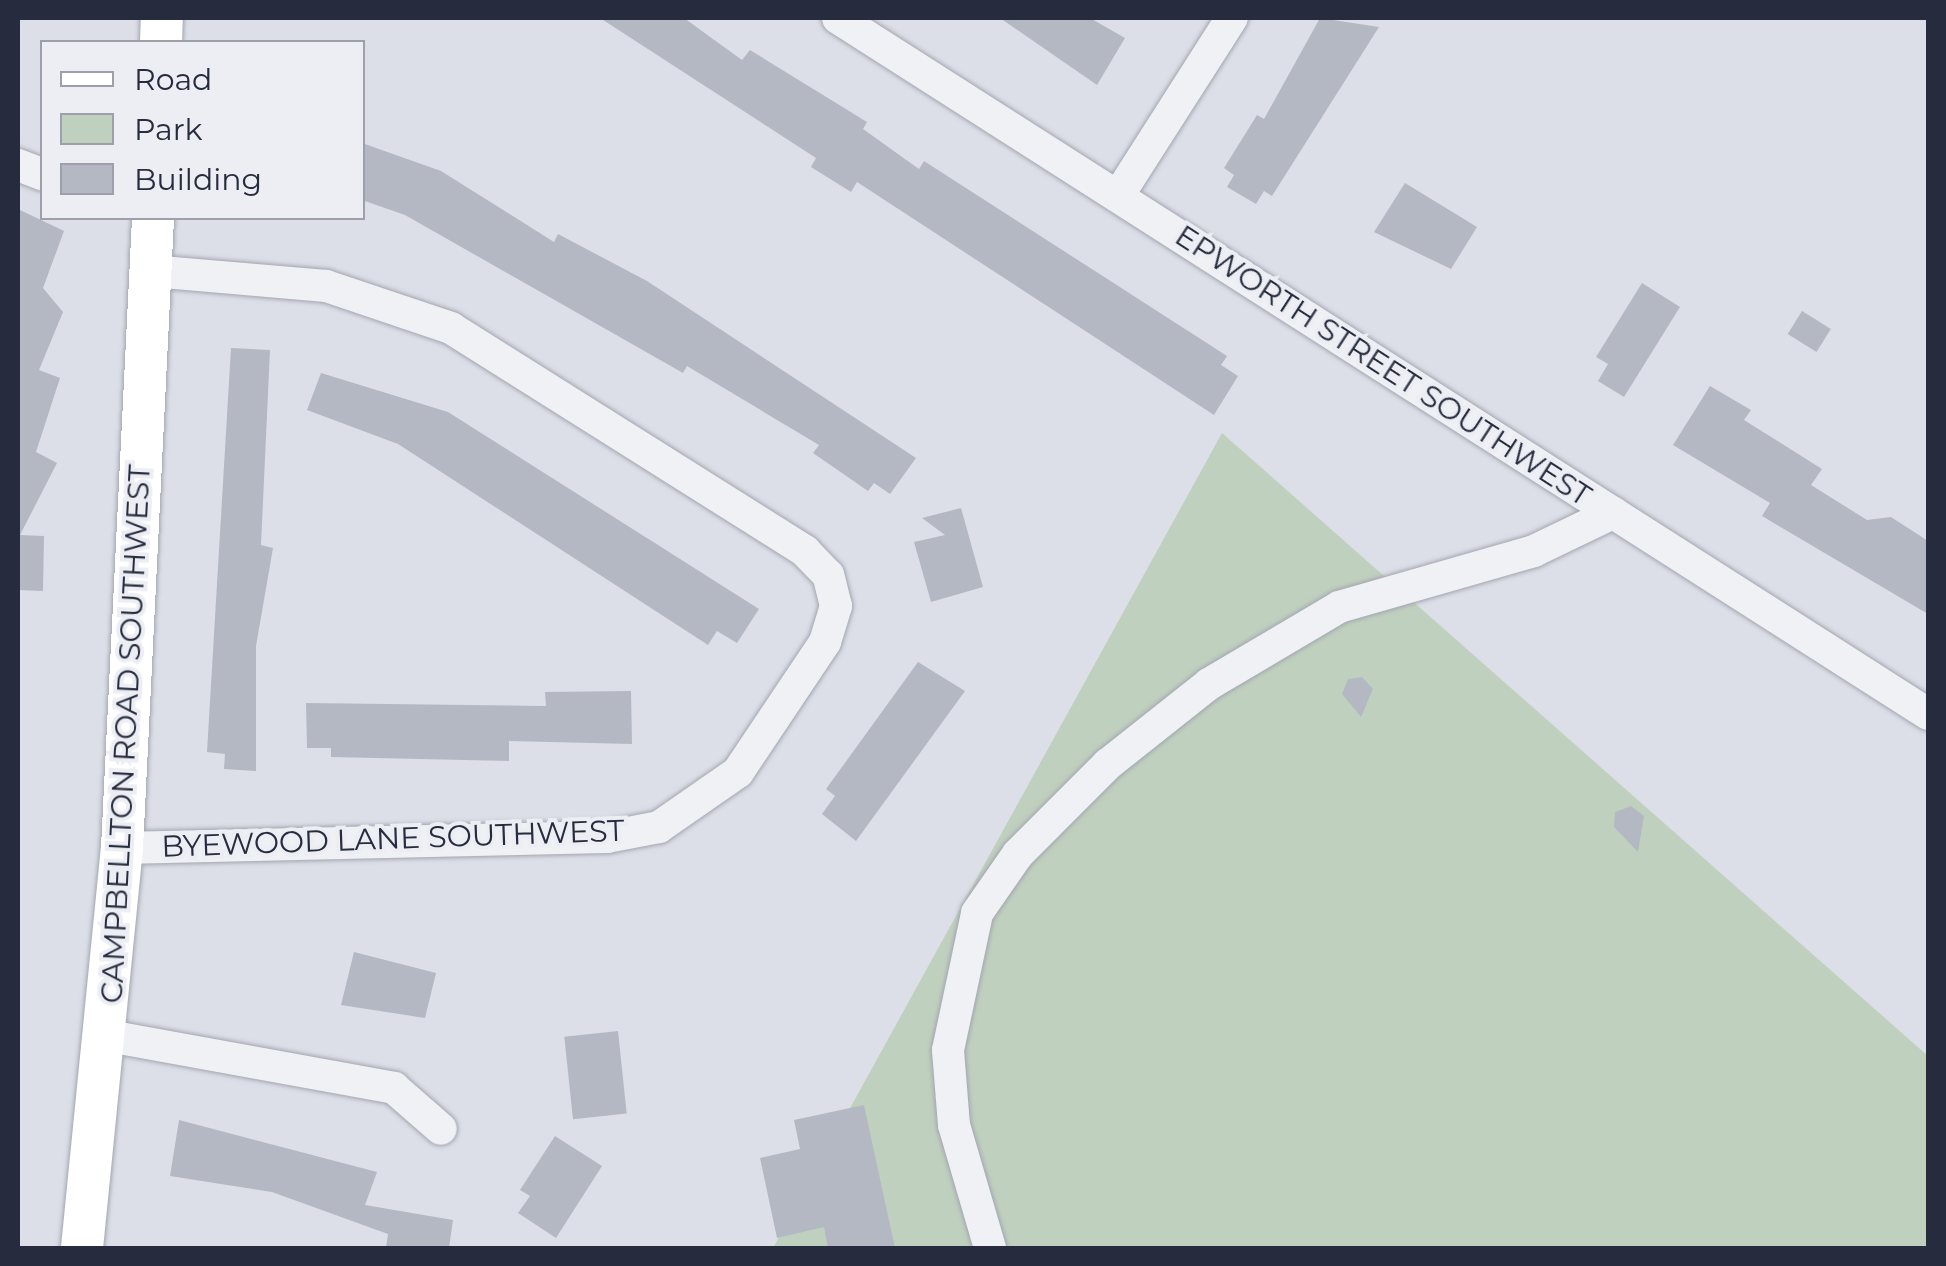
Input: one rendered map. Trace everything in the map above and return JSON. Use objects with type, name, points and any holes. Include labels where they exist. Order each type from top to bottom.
[{"type":"main road","name":"CAMPBELLTON ROAD SOUTHWEST","points":[[82,1248],[109,1036],[122,848],[153,220]]},
{"type":"street","name":"EPWORTH STREET SOUTHWEST","points":[[838,18],[1928,714]]},
{"type":"street","points":[[1118,196],[1232,18]]},
{"type":"street","name":"BYEWOOD LANE SOUTHWEST","points":[[122,848],[607,837],[659,828],[738,772],[825,642],[836,606],[828,576],[805,551],[450,328],[326,286],[150,271]]},
{"type":"street","points":[[990,1248],[954,1125],[948,1050],[977,912],[1018,854],[1108,764],[1209,684],[1339,607],[1534,551],[1614,513]]},
{"type":"street","points":[[109,1036],[394,1088],[441,1129]]},
{"type":"green space","points":[[1222,433],[1928,1056],[1928,1248],[773,1248]]},
{"type":"building","points":[[600,18],[684,18],[742,60],[750,50],[867,122],[863,129],[919,169],[924,161],[1227,356],[1221,365],[1238,376],[1214,415],[857,182],[851,192],[811,167],[816,158]]},
{"type":"building","points":[[1000,18],[1090,18],[1125,38],[1097,85]]},
{"type":"building","points":[[1320,18],[1379,27],[1272,196],[1264,191],[1256,204],[1227,187],[1234,175],[1224,168],[1257,115],[1264,119]]},
{"type":"building","points":[[365,144],[441,171],[554,242],[558,234],[647,281],[916,458],[890,494],[874,483],[868,491],[813,453],[819,445],[687,366],[683,373],[405,215],[365,201]]},
{"type":"building","points":[[1405,183],[1477,227],[1451,269],[1374,232]]},
{"type":"building","points":[[18,209],[64,231],[43,288],[63,312],[39,370],[60,378],[36,452],[57,463],[20,535],[44,536],[43,591],[18,590]]},
{"type":"building","points":[[1642,283],[1680,307],[1624,397],[1598,381],[1608,364],[1596,357]]},
{"type":"building","points":[[1802,311],[1831,329],[1817,352],[1788,334]]},
{"type":"building","points":[[231,348],[270,350],[261,545],[273,548],[256,646],[256,771],[224,769],[225,754],[207,752]]},
{"type":"building","points":[[321,373],[448,412],[759,609],[737,643],[717,631],[708,645],[398,444],[307,410]]},
{"type":"building","points":[[1710,386],[1751,410],[1744,420],[1822,469],[1811,485],[1867,520],[1891,517],[1928,541],[1928,614],[1762,516],[1770,503],[1673,445]]},
{"type":"building","points":[[961,508],[983,587],[931,602],[914,542],[945,535],[922,518]]},
{"type":"building","points":[[918,662],[965,691],[856,841],[822,814],[835,796],[826,789]]},
{"type":"building","points":[[1362,677],[1373,689],[1361,717],[1342,694],[1348,679]]},
{"type":"building","points":[[631,691],[632,744],[509,741],[509,761],[331,757],[331,748],[307,748],[306,703],[546,706],[545,692]]},
{"type":"building","points":[[1631,806],[1644,816],[1638,852],[1614,827],[1615,812]]},
{"type":"building","points":[[354,952],[436,973],[425,1018],[341,1005]]},
{"type":"building","points":[[618,1031],[627,1114],[573,1119],[564,1037]]},
{"type":"building","points":[[864,1105],[895,1248],[828,1248],[824,1227],[777,1238],[760,1158],[800,1149],[794,1120]]},
{"type":"building","points":[[179,1120],[377,1172],[365,1205],[453,1220],[449,1248],[386,1248],[388,1234],[272,1192],[170,1176]]},
{"type":"building","points":[[555,1136],[602,1166],[556,1238],[518,1213],[530,1196],[520,1190]]}]
